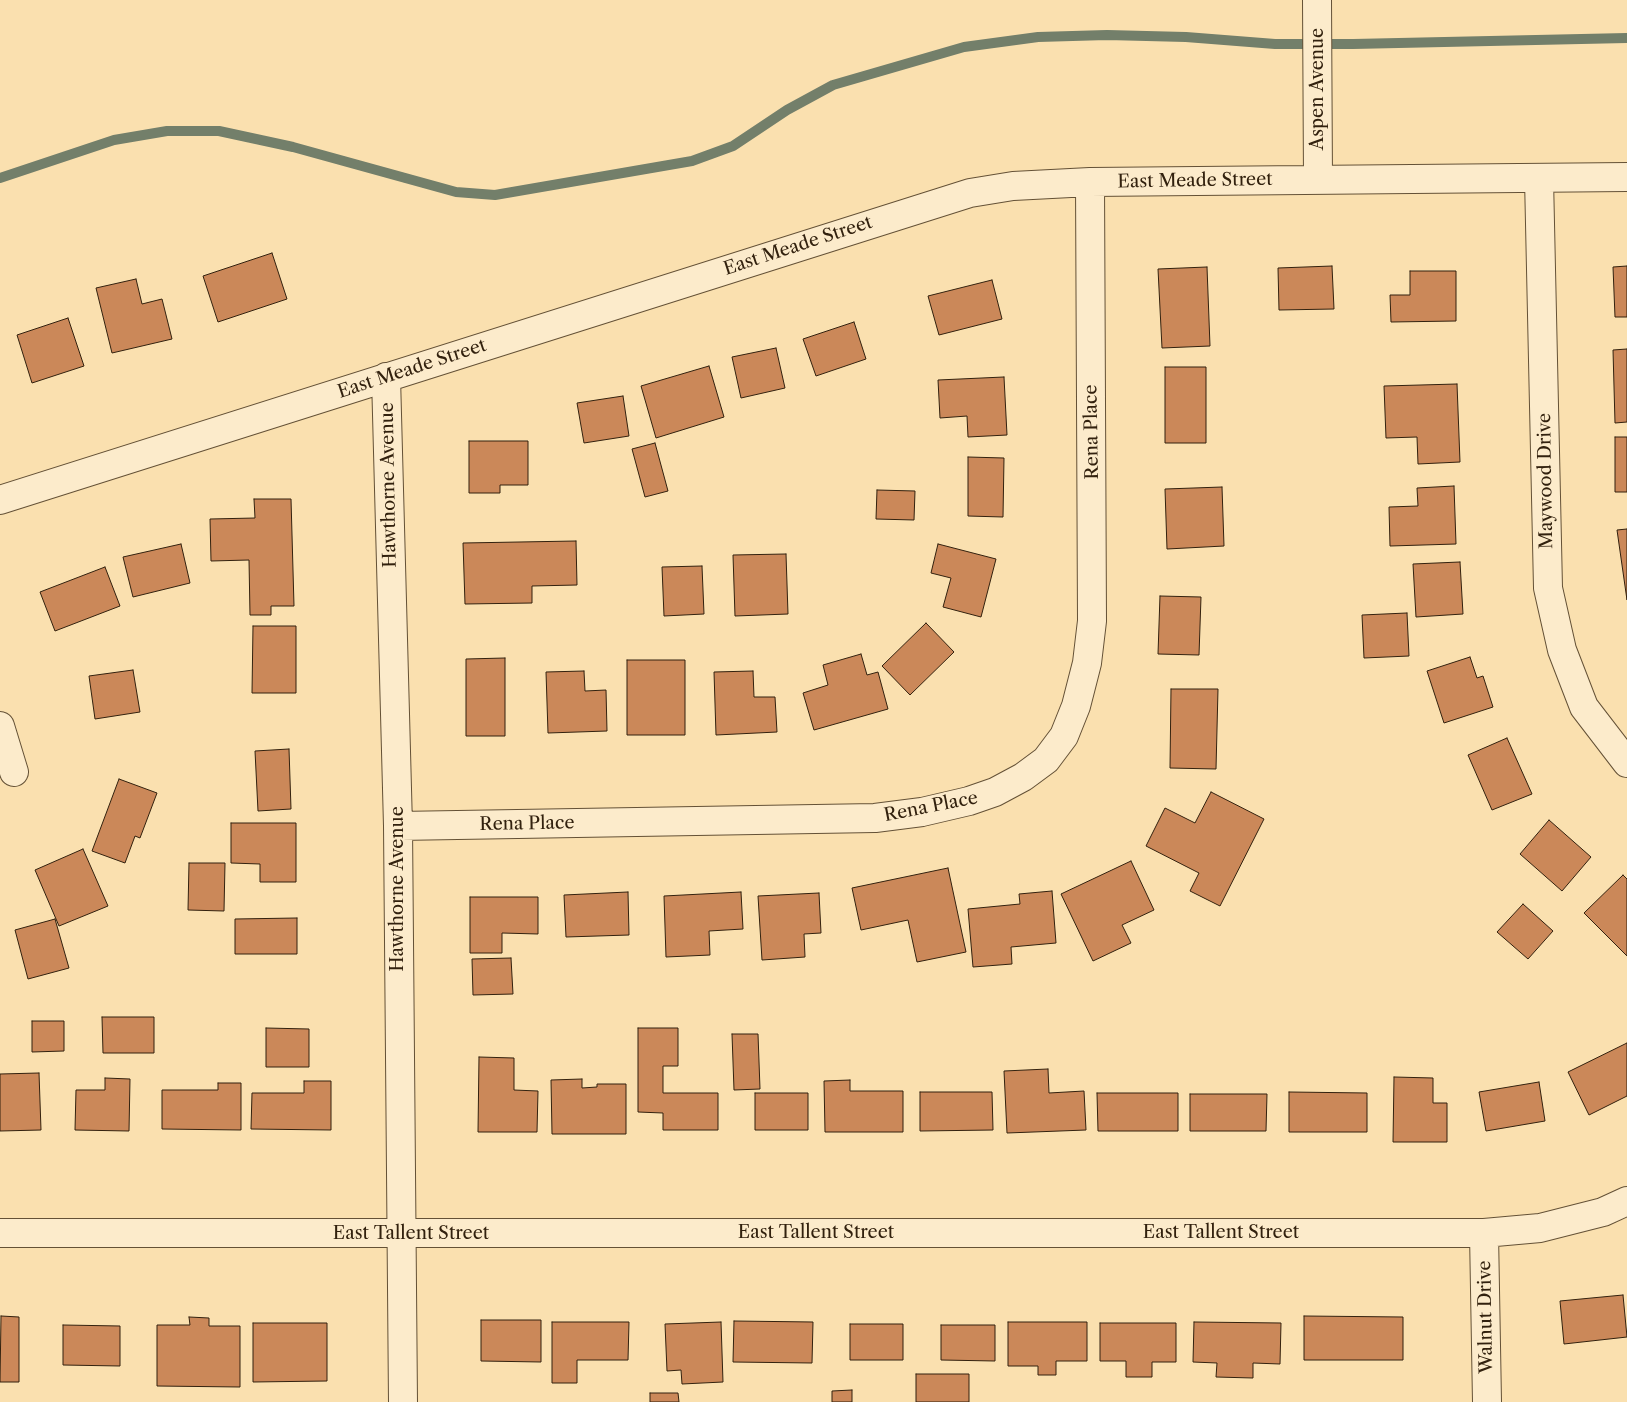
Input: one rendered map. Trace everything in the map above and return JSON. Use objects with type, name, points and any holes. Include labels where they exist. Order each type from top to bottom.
[{"type":"street","name":"Aspen Avenue","points":[[1317,0],[1318,179]]},
{"type":"street","name":"East Meade Street","points":[[0,500],[970,193],[1013,186],[1090,182],[1627,177]]},
{"type":"street","name":"Maywood Drive","points":[[1539,178],[1548,588],[1562,650],[1584,706],[1627,764]]},
{"type":"street","name":"Rena Place","points":[[398,826],[875,818],[922,812],[969,801],[995,792],[1023,777],[1046,760],[1064,736],[1076,706],[1087,663],[1092,621],[1090,182]]},
{"type":"street","name":"Hawthorne Avenue","points":[[386,377],[398,826],[400,1234],[403,1402]]},
{"type":"street","points":[[0,726],[14,772]]},
{"type":"street","name":"East Tallent Street","points":[[0,1233],[1484,1233],[1540,1228],[1603,1212],[1627,1201]]},
{"type":"street","name":"Walnut Drive","points":[[1484,1233],[1487,1402]]},
{"type":"building","points":[[272,253],[287,299],[218,322],[203,276]]},
{"type":"building","points":[[1332,266],[1334,309],[1279,310],[1278,268]]},
{"type":"building","points":[[1627,266],[1627,317],[1615,317],[1613,267]]},
{"type":"building","points":[[1207,267],[1210,346],[1162,348],[1158,269]]},
{"type":"building","points":[[1410,271],[1456,271],[1456,321],[1391,322],[1390,295],[1410,295]]},
{"type":"building","points":[[136,279],[142,304],[162,299],[172,339],[112,353],[96,288]]},
{"type":"building","points":[[992,280],[1002,319],[939,335],[928,296]]},
{"type":"building","points":[[68,318],[84,366],[32,383],[17,335]]},
{"type":"building","points":[[854,322],[866,359],[816,376],[803,339]]},
{"type":"building","points":[[776,348],[785,388],[741,398],[732,357]]},
{"type":"building","points":[[1627,349],[1627,422],[1615,423],[1613,350]]},
{"type":"building","points":[[709,366],[724,417],[656,438],[641,386]]},
{"type":"building","points":[[1165,367],[1206,367],[1206,443],[1165,443]]},
{"type":"building","points":[[1004,377],[1007,435],[968,437],[967,416],[940,418],[938,380]]},
{"type":"building","points":[[1457,384],[1460,462],[1418,464],[1417,437],[1386,438],[1384,386]]},
{"type":"building","points":[[623,396],[629,436],[584,443],[577,403]]},
{"type":"building","points":[[1615,437],[1627,437],[1627,492],[1615,492]]},
{"type":"building","points":[[469,441],[528,441],[528,485],[500,485],[500,493],[469,493]]},
{"type":"building","points":[[655,443],[668,491],[645,497],[632,449]]},
{"type":"building","points":[[968,457],[1004,458],[1003,517],[968,516]]},
{"type":"building","points":[[1454,486],[1456,544],[1390,546],[1389,507],[1418,506],[1417,488]]},
{"type":"building","points":[[1222,487],[1224,546],[1167,549],[1165,489]]},
{"type":"building","points":[[877,490],[915,491],[914,520],[876,519]]},
{"type":"building","points":[[254,499],[291,499],[294,606],[271,606],[271,615],[250,615],[249,560],[211,561],[210,519],[255,518]]},
{"type":"building","points":[[1627,529],[1627,600],[1617,530]]},
{"type":"building","points":[[576,541],[577,585],[532,586],[532,603],[465,604],[463,543]]},
{"type":"building","points":[[181,544],[190,583],[133,597],[123,557]]},
{"type":"building","points":[[938,544],[996,559],[981,617],[943,607],[951,578],[931,573]]},
{"type":"building","points":[[786,554],[788,614],[735,616],[733,555]]},
{"type":"building","points":[[1460,562],[1463,614],[1416,617],[1413,564]]},
{"type":"building","points":[[702,566],[704,614],[664,616],[662,567]]},
{"type":"building","points":[[105,567],[120,606],[55,631],[40,592]]},
{"type":"building","points":[[1160,596],[1201,597],[1199,655],[1158,654]]},
{"type":"building","points":[[1407,613],[1409,656],[1364,658],[1362,615]]},
{"type":"building","points":[[926,623],[954,652],[910,695],[882,666]]},
{"type":"building","points":[[253,626],[296,626],[296,693],[252,693]]},
{"type":"building","points":[[861,654],[867,675],[878,672],[888,709],[814,730],[803,693],[828,685],[823,665]]},
{"type":"building","points":[[1470,657],[1477,678],[1483,676],[1493,707],[1444,723],[1427,671]]},
{"type":"building","points":[[505,658],[505,736],[466,736],[466,659]]},
{"type":"building","points":[[627,660],[685,660],[685,735],[627,735]]},
{"type":"building","points":[[133,670],[140,712],[95,719],[89,676]]},
{"type":"building","points":[[584,671],[585,691],[606,690],[607,731],[548,733],[546,672]]},
{"type":"building","points":[[753,671],[754,697],[775,697],[777,732],[716,735],[714,672]]},
{"type":"building","points":[[1171,689],[1218,689],[1216,769],[1170,768]]},
{"type":"building","points":[[1507,738],[1532,794],[1492,810],[1468,755]]},
{"type":"building","points":[[289,749],[291,809],[258,811],[255,751]]},
{"type":"building","points":[[119,779],[157,793],[140,838],[135,836],[125,863],[92,851]]},
{"type":"building","points":[[1211,792],[1264,819],[1220,906],[1190,891],[1199,873],[1146,846],[1165,808],[1195,823]]},
{"type":"building","points":[[1549,820],[1591,857],[1562,891],[1520,854]]},
{"type":"building","points":[[231,823],[296,823],[296,882],[260,882],[260,864],[231,863]]},
{"type":"building","points":[[83,849],[108,906],[59,926],[35,870]]},
{"type":"building","points":[[1131,861],[1154,910],[1122,925],[1131,943],[1093,961],[1061,894]]},
{"type":"building","points":[[189,863],[225,863],[224,911],[188,910]]},
{"type":"building","points":[[948,868],[966,952],[917,962],[908,920],[861,930],[852,888]]},
{"type":"building","points":[[1623,875],[1627,879],[1627,956],[1584,913]]},
{"type":"building","points":[[1052,891],[1056,943],[1011,947],[1012,964],[973,967],[968,909],[1020,904],[1019,894]]},
{"type":"building","points":[[628,892],[629,935],[566,937],[564,895]]},
{"type":"building","points":[[741,892],[743,929],[709,931],[710,955],[666,957],[664,896]]},
{"type":"building","points":[[819,893],[821,933],[804,934],[805,957],[762,960],[758,896]]},
{"type":"building","points":[[470,897],[538,897],[538,934],[502,933],[502,953],[470,953]]},
{"type":"building","points":[[1523,904],[1553,931],[1528,959],[1497,932]]},
{"type":"building","points":[[297,918],[297,954],[235,954],[235,919]]},
{"type":"building","points":[[55,919],[69,968],[28,979],[15,930]]},
{"type":"building","points":[[511,958],[513,994],[473,995],[472,959]]},
{"type":"building","points":[[102,1017],[154,1017],[154,1053],[103,1053]]},
{"type":"building","points":[[32,1021],[64,1021],[64,1051],[32,1052]]},
{"type":"building","points":[[266,1028],[309,1029],[309,1067],[266,1067]]},
{"type":"building","points":[[638,1028],[678,1028],[678,1066],[663,1066],[663,1093],[718,1093],[718,1130],[663,1130],[663,1113],[638,1112]]},
{"type":"building","points":[[732,1034],[758,1034],[760,1089],[734,1090]]},
{"type":"building","points":[[1627,1043],[1627,1096],[1589,1115],[1568,1072]]},
{"type":"building","points":[[479,1057],[514,1058],[514,1090],[538,1091],[537,1132],[478,1132]]},
{"type":"building","points":[[1048,1069],[1049,1093],[1084,1091],[1086,1130],[1007,1133],[1004,1071]]},
{"type":"building","points":[[39,1073],[41,1130],[0,1131],[0,1074]]},
{"type":"building","points":[[1394,1077],[1433,1078],[1433,1103],[1447,1103],[1447,1142],[1393,1142]]},
{"type":"building","points":[[105,1078],[130,1079],[129,1131],[75,1130],[76,1090],[105,1090]]},
{"type":"building","points":[[582,1079],[582,1088],[597,1087],[597,1084],[626,1084],[626,1134],[552,1134],[551,1080]]},
{"type":"building","points":[[850,1080],[850,1091],[903,1091],[903,1132],[825,1132],[824,1081]]},
{"type":"building","points":[[304,1081],[331,1081],[331,1130],[251,1129],[252,1093],[304,1093]]},
{"type":"building","points":[[1539,1082],[1545,1121],[1486,1131],[1479,1092]]},
{"type":"building","points":[[218,1083],[241,1083],[241,1130],[162,1129],[162,1090],[218,1090]]},
{"type":"building","points":[[920,1092],[992,1092],[993,1130],[920,1131]]},
{"type":"building","points":[[1289,1092],[1367,1093],[1367,1132],[1289,1132]]},
{"type":"building","points":[[755,1093],[808,1093],[808,1130],[755,1130]]},
{"type":"building","points":[[1097,1093],[1178,1093],[1178,1131],[1098,1131]]},
{"type":"building","points":[[1190,1094],[1267,1094],[1266,1131],[1190,1131]]},
{"type":"building","points":[[1623,1295],[1627,1337],[1564,1344],[1560,1301]]},
{"type":"building","points":[[1,1316],[19,1317],[19,1382],[0,1382]]},
{"type":"building","points":[[1304,1316],[1403,1317],[1403,1360],[1304,1360]]},
{"type":"building","points":[[189,1317],[209,1318],[209,1326],[240,1326],[240,1387],[157,1386],[157,1325],[190,1325]]},
{"type":"building","points":[[481,1320],[541,1320],[541,1362],[481,1361]]},
{"type":"building","points":[[734,1321],[813,1322],[812,1363],[733,1362]]},
{"type":"building","points":[[552,1322],[629,1322],[628,1360],[577,1360],[577,1383],[552,1383]]},
{"type":"building","points":[[721,1322],[723,1382],[682,1384],[681,1370],[667,1371],[665,1324]]},
{"type":"building","points":[[1008,1322],[1087,1322],[1087,1361],[1056,1361],[1056,1375],[1038,1375],[1038,1366],[1008,1366]]},
{"type":"building","points":[[1194,1322],[1281,1323],[1280,1364],[1253,1363],[1253,1378],[1216,1377],[1217,1363],[1193,1362]]},
{"type":"building","points":[[253,1323],[327,1323],[327,1381],[253,1382]]},
{"type":"building","points":[[1100,1323],[1176,1323],[1176,1362],[1152,1362],[1152,1377],[1126,1377],[1126,1361],[1100,1361]]},
{"type":"building","points":[[850,1324],[903,1324],[903,1360],[850,1360]]},
{"type":"building","points":[[63,1325],[120,1326],[120,1366],[63,1365]]},
{"type":"building","points":[[941,1325],[995,1325],[995,1361],[941,1360]]},
{"type":"building","points":[[916,1374],[969,1374],[969,1402],[916,1402]]},
{"type":"building","points":[[852,1390],[852,1402],[832,1402],[832,1391]]},
{"type":"building","points":[[650,1393],[678,1393],[679,1402],[650,1402]]},
{"type":"waterway","points":[[0,178],[114,140],[167,131],[219,131],[293,147],[456,192],[495,195],[692,161],[733,146],[787,110],[833,85],[964,47],[1038,37],[1107,35],[1186,37],[1275,44],[1627,38]]}]
